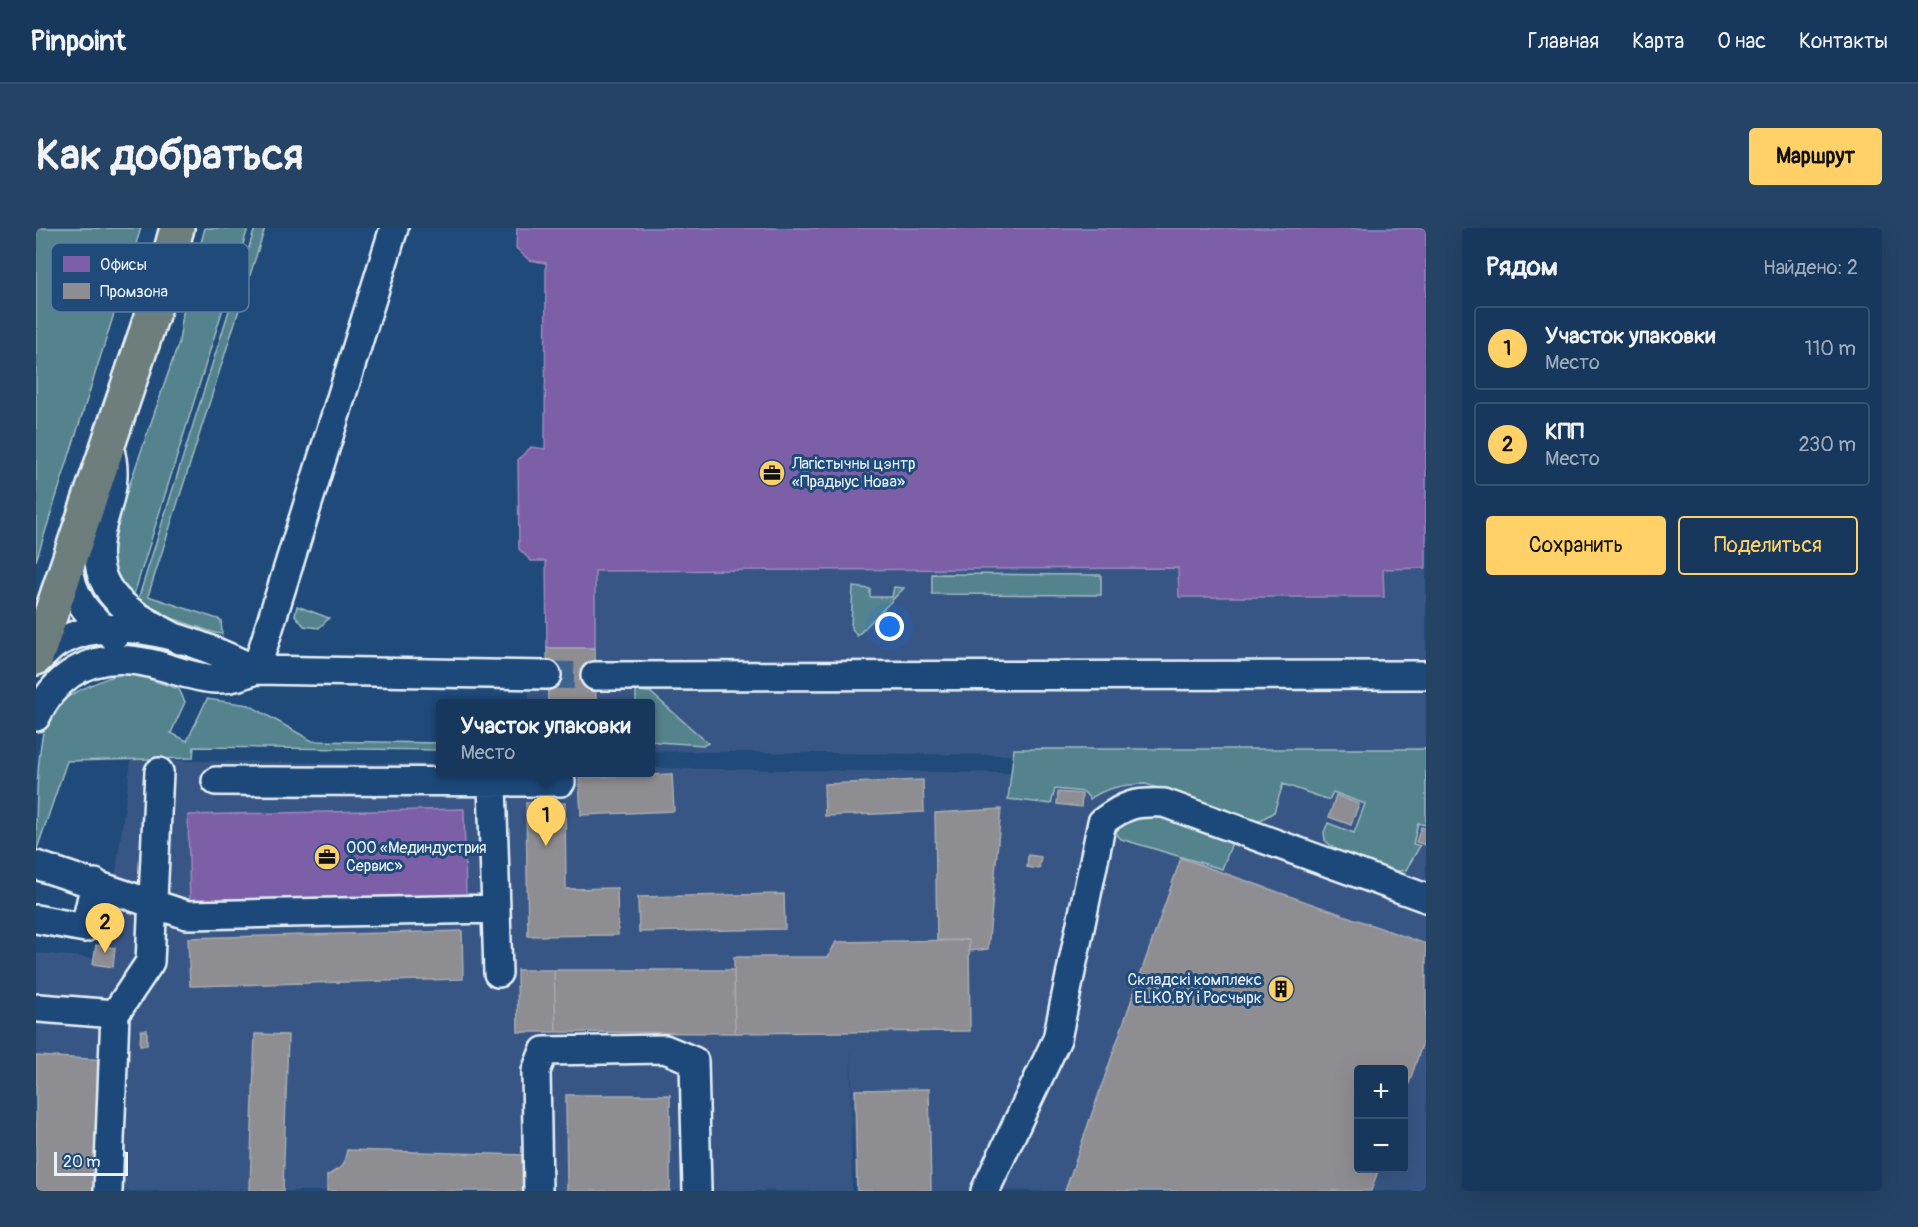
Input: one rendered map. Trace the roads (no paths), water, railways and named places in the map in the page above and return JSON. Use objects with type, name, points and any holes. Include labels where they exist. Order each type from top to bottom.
[{"type":"main road","points":[[173,243],[177,228]]},
{"type":"main road","points":[[36,659],[153,312]]},
{"type":"lane","points":[[256,670],[394,228]]},
{"type":"lane","points":[[108,444],[114,463],[112,491],[99,535],[98,558],[104,578],[109,591],[132,614],[180,640]]},
{"type":"lane","points":[[69,562],[71,585],[84,608],[103,628],[147,662]]},
{"type":"lane","points":[[36,659],[59,641],[103,628],[128,628],[180,640],[256,670]]},
{"type":"lane","points":[[36,717],[55,685],[80,668],[97,661],[147,662],[198,677],[218,680],[232,679],[256,670],[547,675]]},
{"type":"lane","points":[[595,676],[1426,675]]},
{"type":"lane","points":[[108,1191],[115,1014],[150,962],[159,772]]},
{"type":"lane","points":[[216,781],[561,782]]},
{"type":"lane","points":[[492,783],[498,973]]},
{"type":"lane","points":[[985,1191],[1057,1039],[1102,822],[1120,808],[1137,802],[1164,803],[1426,898]]},
{"type":"lane","points":[[36,865],[187,915],[496,909]]},
{"type":"lane","points":[[36,919],[85,928],[95,883]]},
{"type":"lane","points":[[39,1008],[115,1014]]},
{"type":"lane","points":[[538,1191],[536,1071],[544,1052],[665,1049],[694,1061],[697,1191]]},
{"type":"tunnel","points":[[547,675],[595,676]]},
{"type":"place","name":"Лагістычны цэнтр «Прадыус Нова»","points":[[772,473]]},
{"type":"place","name":"Участок упаковки","points":[[546,846]]},
{"type":"place","name":"ООО «Мединдустрия Сервис»","points":[[327,857]]},
{"type":"place","name":"КПП","points":[[105,953]]},
{"type":"place","name":"Складскі комплекс ELKO.BY і Росчырк","points":[[1281,989]]}]
